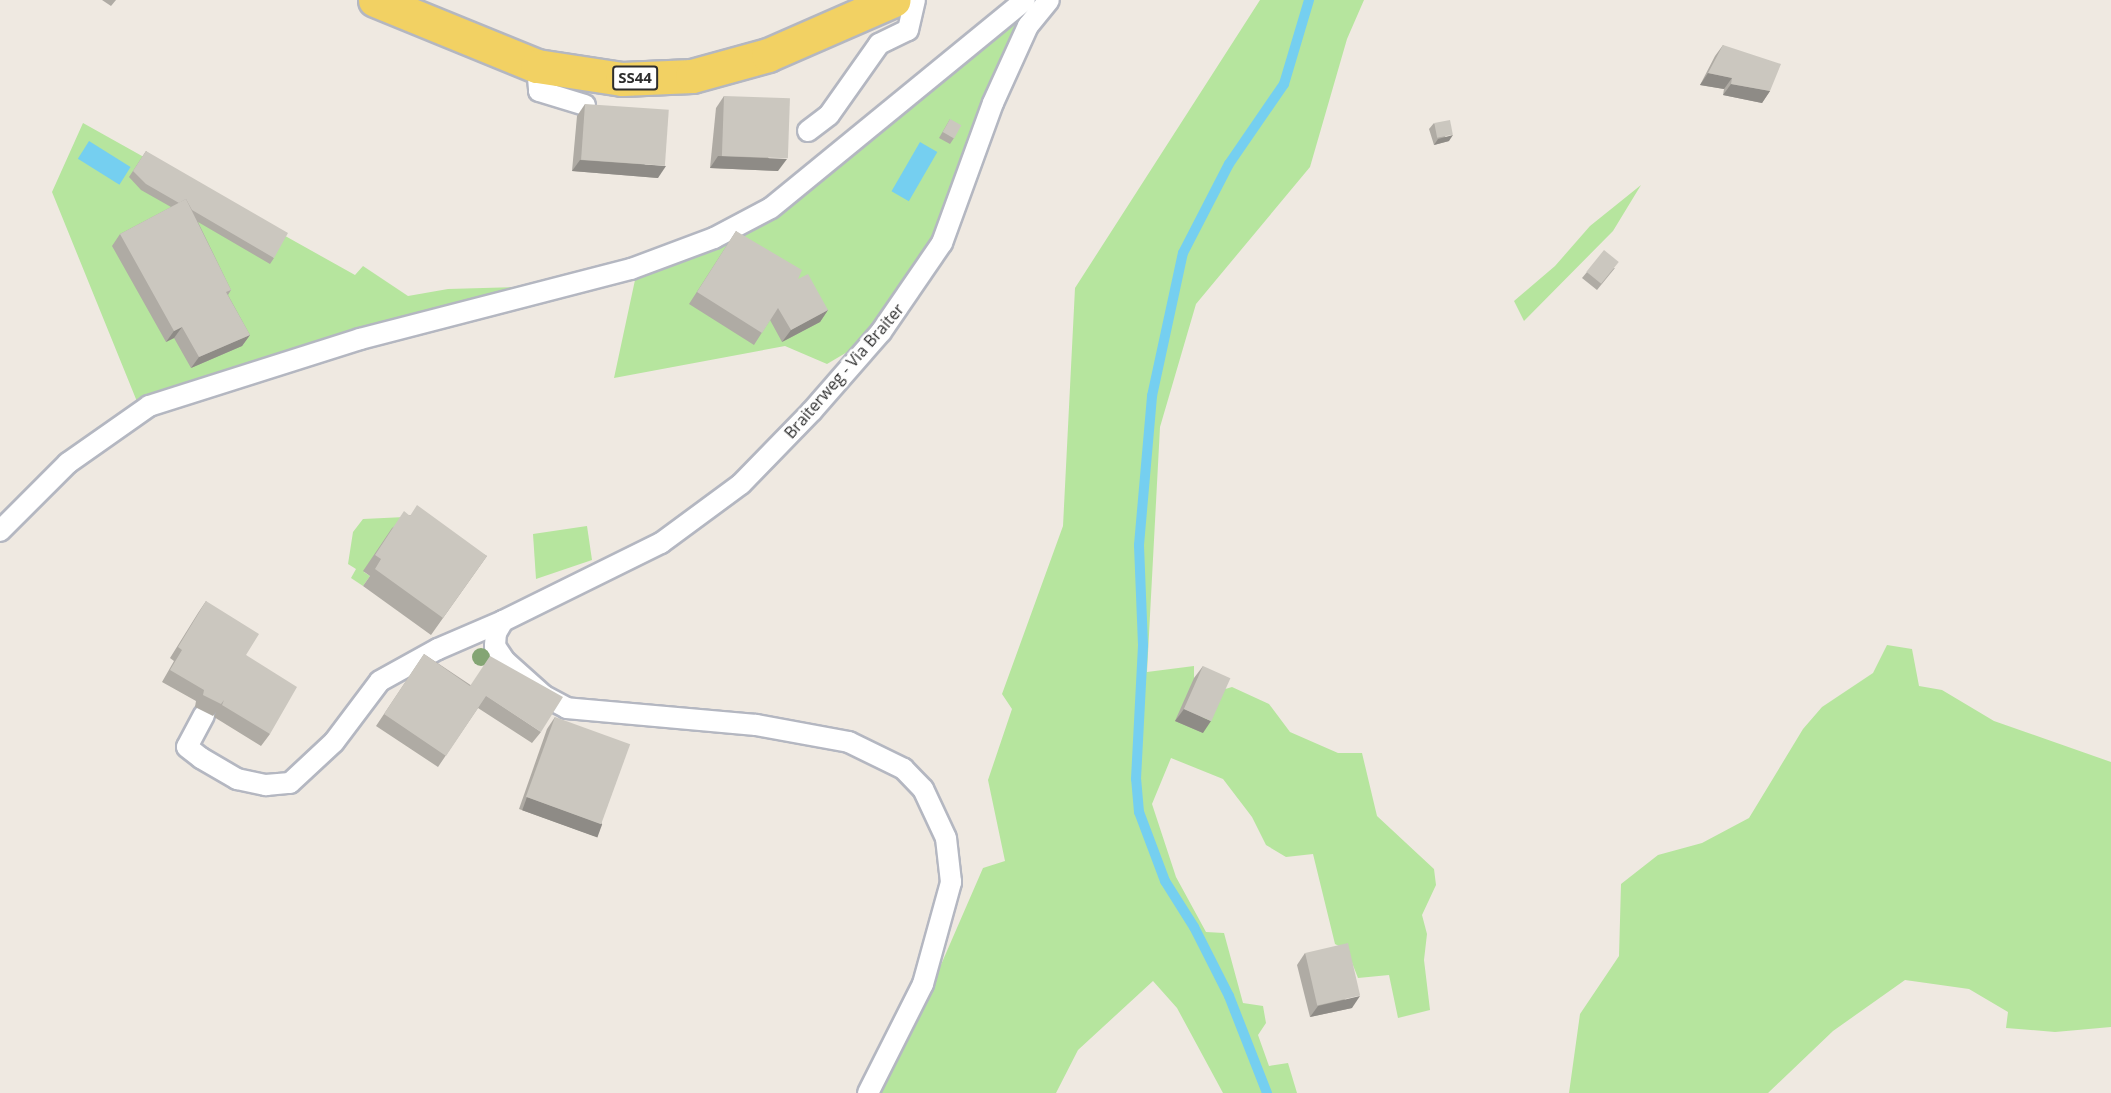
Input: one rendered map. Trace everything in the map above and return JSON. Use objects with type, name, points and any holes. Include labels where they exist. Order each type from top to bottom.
[{"type":"main road","name":"SS44","points":[[375,0],[537,66],[622,79],[692,76],[768,55],[894,0]]},
{"type":"lane","points":[[808,131],[829,116],[879,44],[908,30],[915,0]]},
{"type":"lane","points":[[0,531],[68,463],[149,406],[360,339],[519,300],[631,269],[714,238],[771,208],[1025,0]]},
{"type":"lane","name":"Braiterweg - Via Braiter","points":[[204,715],[187,747],[237,779],[266,785],[290,783],[334,742],[380,681],[438,649],[503,621],[661,543],[741,484],[812,411],[881,332],[942,243],[993,103],[1028,26],[1049,0]]},
{"type":"lane","points":[[537,66],[539,91],[585,105]]},
{"type":"lane","points":[[503,621],[495,646],[505,661],[543,695],[567,708],[756,725],[849,742],[904,769],[923,789],[946,838],[951,882],[923,984],[868,1093]]},
{"type":"green space","points":[[1025,0],[1049,0],[960,194],[881,332],[827,364],[785,346],[614,378],[635,280],[631,269],[771,208]]},
{"type":"green space","points":[[1260,0],[1364,0],[1347,39],[1310,167],[1196,304],[1160,427],[1147,672],[1194,666],[1194,678],[1222,690],[1232,687],[1269,704],[1290,732],[1338,753],[1362,753],[1377,816],[1434,869],[1436,885],[1422,915],[1427,934],[1424,960],[1430,1010],[1398,1018],[1389,975],[1358,978],[1347,950],[1335,944],[1313,854],[1286,857],[1266,845],[1252,817],[1223,779],[1171,758],[1152,804],[1176,877],[1206,932],[1224,933],[1243,1003],[1263,1006],[1266,1023],[1258,1035],[1269,1066],[1288,1063],[1297,1093],[1223,1093],[1177,1008],[1153,981],[1078,1050],[1056,1093],[873,1093],[920,1013],[983,868],[1005,861],[988,780],[1012,709],[1002,694],[1063,526],[1075,288]]},
{"type":"green space","points":[[83,123],[355,275],[363,266],[408,296],[448,289],[516,287],[519,300],[138,404],[52,192]]},
{"type":"green space","points":[[1641,185],[1613,231],[1524,321],[1514,301],[1555,266],[1590,226]]},
{"type":"green space","points":[[405,517],[364,572],[370,576],[363,586],[351,578],[356,569],[348,564],[353,532],[363,519]]},
{"type":"green space","points":[[587,526],[592,560],[536,579],[533,534]]},
{"type":"green space","points":[[1887,645],[1912,649],[1919,686],[1942,690],[1994,721],[2111,762],[2111,1027],[2055,1032],[2006,1028],[2008,1012],[1969,989],[1905,980],[1833,1031],[1768,1093],[1569,1093],[1580,1014],[1619,956],[1621,884],[1658,855],[1702,843],[1749,818],[1803,729],[1822,707],[1873,673]]},
{"type":"water","points":[[89,141],[131,167],[119,185],[78,159]]},
{"type":"water","points":[[920,142],[937,152],[909,201],[892,191]]},
{"type":"building","points":[[1723,45],[1781,64],[1770,91],[1731,84],[1732,78],[1708,73]]},
{"type":"building","points":[[724,96],[790,98],[788,158],[722,156]]},
{"type":"building","points":[[585,104],[669,110],[665,166],[581,160]]},
{"type":"building","points":[[950,119],[961,125],[954,138],[943,132]]},
{"type":"building","points":[[1450,120],[1453,135],[1437,138],[1434,123]]},
{"type":"building","points":[[146,151],[288,233],[274,258],[192,210],[186,199],[179,203],[146,184],[133,171]]},
{"type":"building","points":[[186,199],[231,290],[226,292],[250,335],[199,357],[182,327],[174,331],[120,234]]},
{"type":"building","points":[[736,231],[802,270],[798,279],[808,274],[828,310],[791,330],[778,308],[762,333],[697,292]]},
{"type":"building","points":[[1604,250],[1619,262],[1601,284],[1586,272]]},
{"type":"building","points":[[417,505],[487,556],[443,618],[375,569],[381,559],[375,555],[404,511],[410,516]]},
{"type":"building","points":[[206,601],[259,634],[246,655],[297,687],[270,734],[222,705],[224,700],[221,704],[203,695],[204,690],[170,670],[182,650],[178,647]]},
{"type":"building","points":[[424,654],[470,686],[490,656],[563,697],[541,732],[486,696],[446,756],[384,714]]},
{"type":"building","points":[[1203,666],[1230,678],[1211,721],[1184,709]]},
{"type":"building","points":[[555,717],[630,744],[601,824],[526,797]]},
{"type":"building","points":[[1348,943],[1360,996],[1317,1006],[1305,953]]},
{"type":"waterway","points":[[1267,1093],[1229,996],[1194,927],[1165,881],[1139,812],[1136,779],[1143,645],[1139,545],[1152,396],[1183,253],[1229,164],[1284,84],[1309,0]]}]
